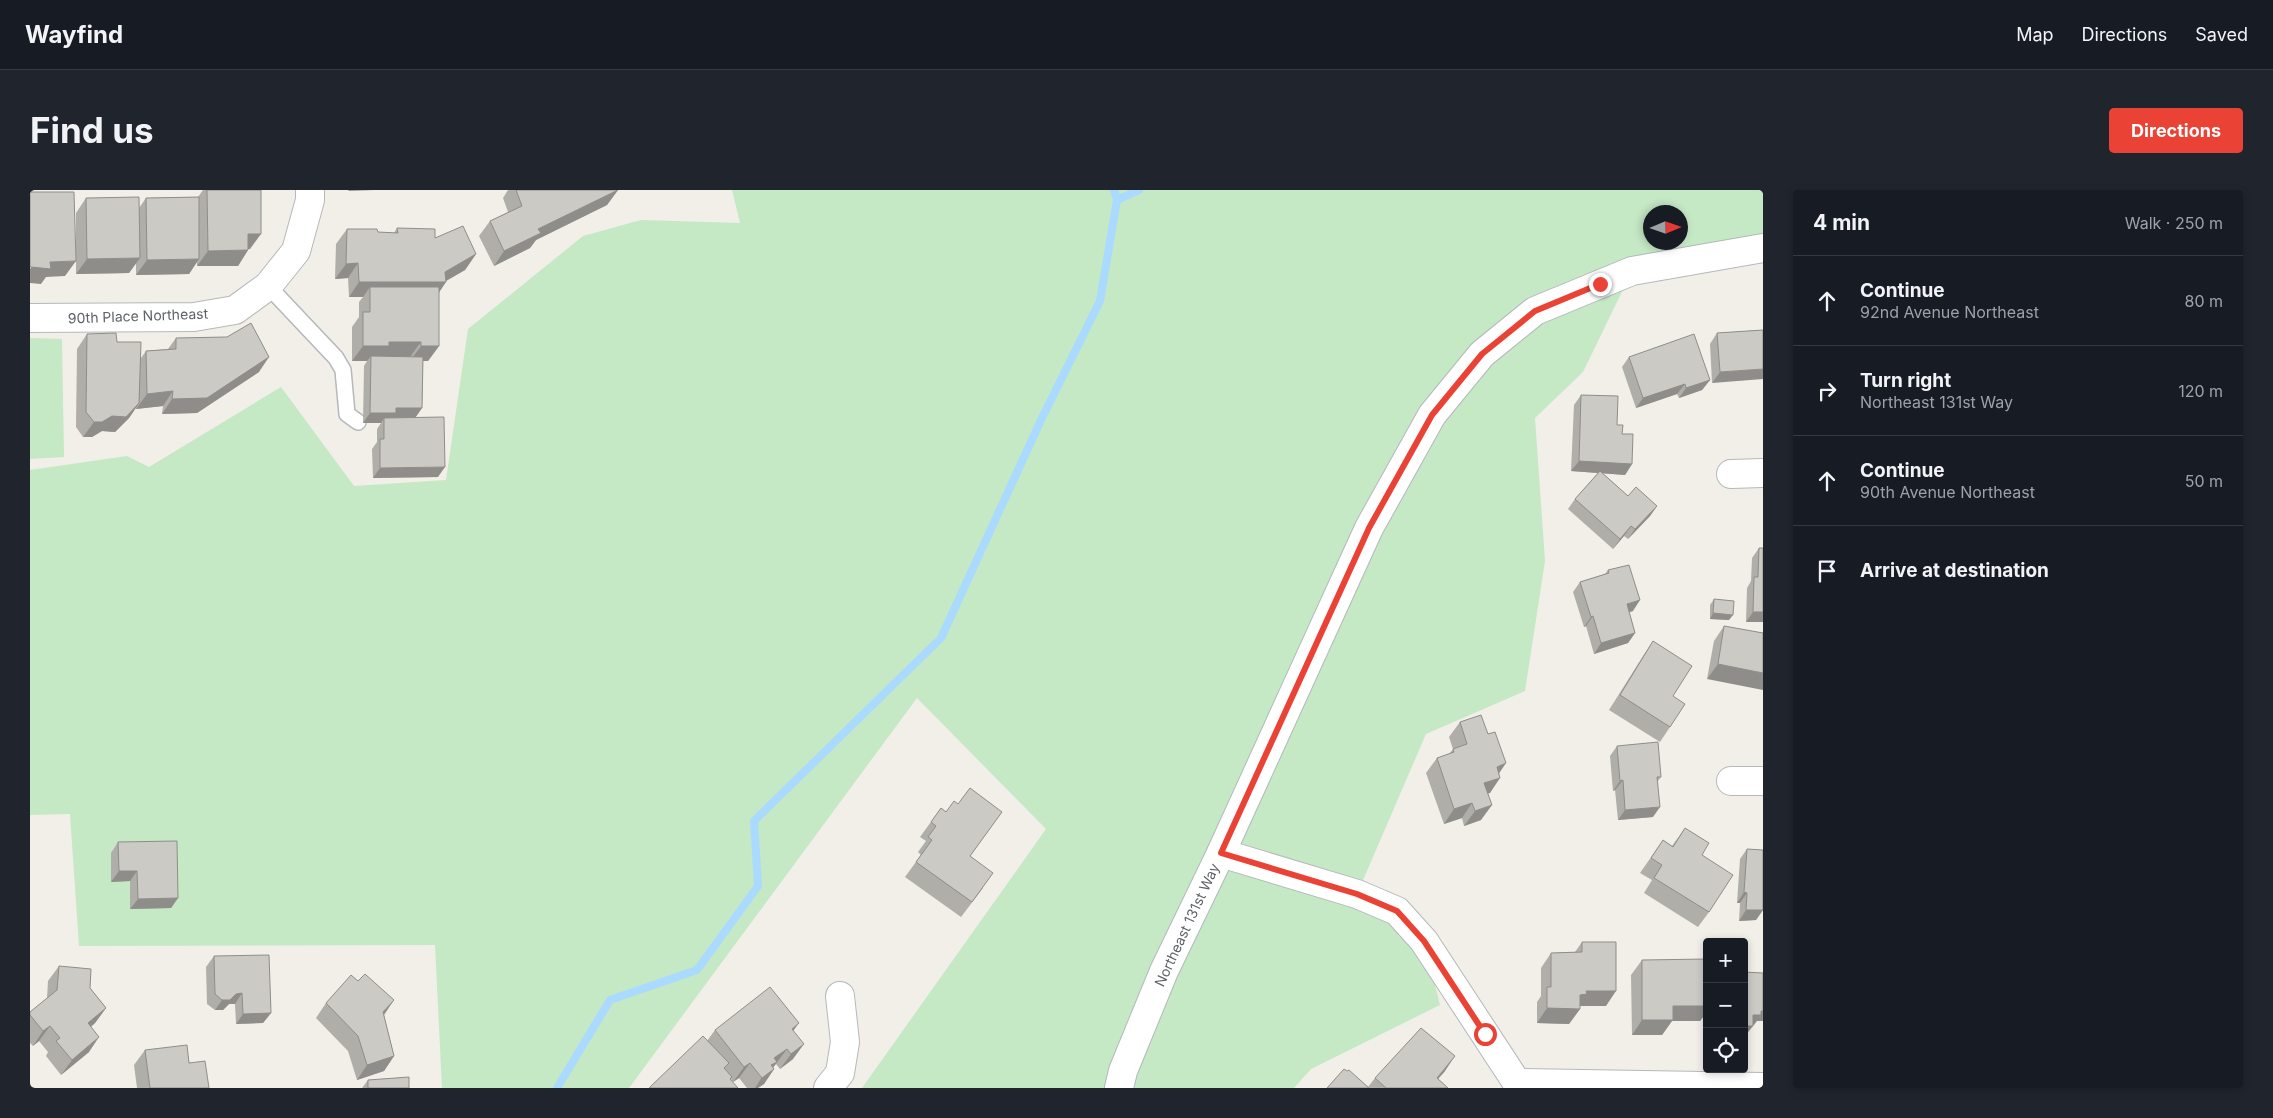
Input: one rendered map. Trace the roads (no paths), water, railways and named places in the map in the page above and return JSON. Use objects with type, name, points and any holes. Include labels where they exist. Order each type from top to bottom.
[{"type":"street","name":"90th Place Northeast","points":[[30,318],[194,317],[234,310],[268,286],[296,251],[310,200],[310,190]]},
{"type":"street","name":"Northeast 131st Way","points":[[1119,1088],[1123,1071],[1164,971],[1221,853],[1369,528],[1432,415],[1482,354],[1535,311],[1632,271],[1763,248]]},
{"type":"street","points":[[1732,474],[1763,473]]},
{"type":"street","points":[[1731,781],[1763,781]]},
{"type":"street","points":[[1221,853],[1357,894],[1397,911],[1424,941],[1516,1086],[1763,1087]]},
{"type":"street","points":[[828,1088],[840,1074],[842,1066],[845,1042],[840,996]]},
{"type":"lane","points":[[268,286],[336,358],[342,370],[347,414],[358,422]]},
{"type":"waterway","points":[[557,1088],[610,1000],[697,970],[758,886],[754,821],[941,638],[1041,420],[1100,301],[1117,200],[1114,190]]},
{"type":"waterway","points":[[1117,200],[1139,190]]}]
